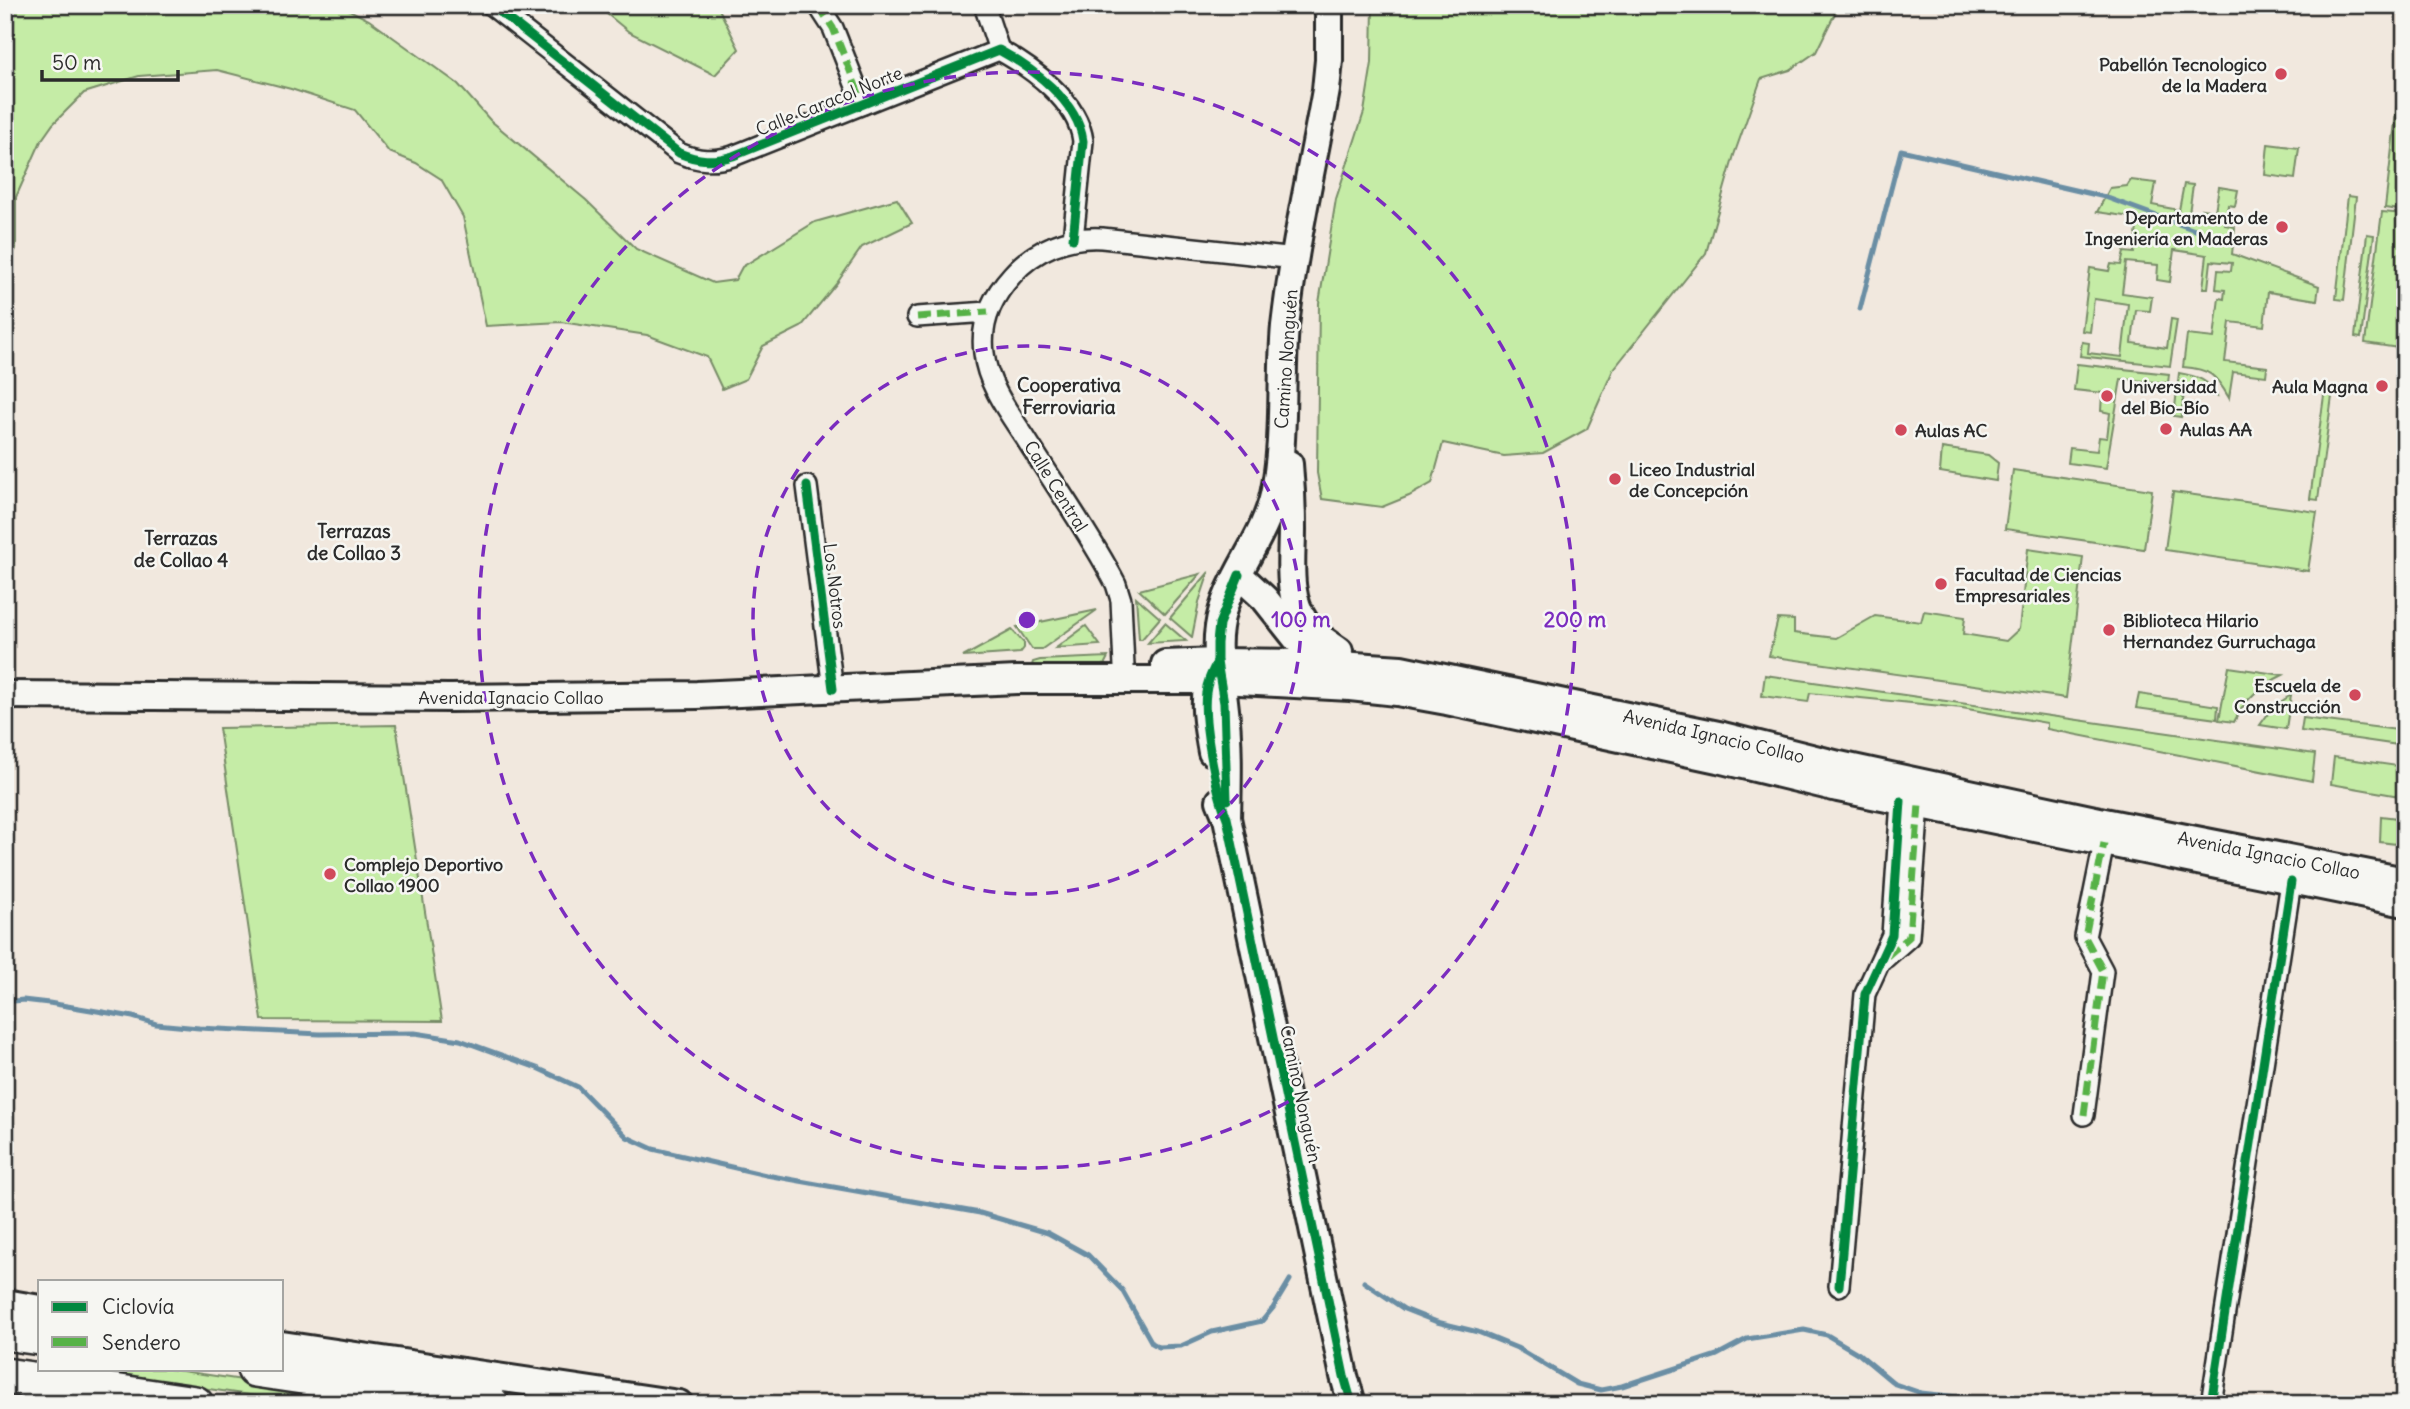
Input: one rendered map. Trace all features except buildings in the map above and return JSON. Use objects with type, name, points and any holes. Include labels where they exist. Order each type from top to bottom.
[{"type":"highway","points":[[5,1332],[38,1337]]},
{"type":"highway","points":[[262,1370],[491,1404]]},
{"type":"highway","points":[[5,1376],[195,1404]]},
{"type":"main road","name":"Camino Nonguén","points":[[1329,5],[1326,90],[1285,327],[1282,425],[1277,479],[1264,525],[1219,624],[1215,674],[1205,705],[1217,789],[1227,818],[1352,1404]]},
{"type":"main road","points":[[1282,425],[1292,495],[1292,589],[1304,622],[1339,651]]},
{"type":"main road","points":[[1239,575],[1265,599],[1296,638],[1318,648],[1379,660],[1401,669]]},
{"type":"main road","name":"Avenida Ignacio Collao","points":[[5,695],[450,698],[697,695],[1215,674],[1334,664],[1401,669],[1723,736],[1839,765],[2104,822],[2405,881]]},
{"type":"main road","name":"Avenida Ignacio Collao","points":[[1017,680],[1124,667],[1396,692],[1588,730],[1910,803],[2405,903]]},
{"type":"main road","points":[[5,1303],[38,1308]]},
{"type":"main road","points":[[284,1345],[679,1404]]},
{"type":"main road","name":"Camino Nonguén","points":[[1344,1376],[1344,1404]]},
{"type":"street","name":"Calle Caracol Norte","points":[[491,5],[679,153],[690,158],[713,161],[999,50]]},
{"type":"street","points":[[818,5],[833,28],[863,104]]},
{"type":"street","points":[[984,5],[999,50],[1036,72],[1052,87],[1079,127],[1083,141],[1073,239]]},
{"type":"street","name":"Calle Central","points":[[1124,667],[1121,600],[1116,584],[993,383],[983,351],[988,312],[1004,283],[1026,262],[1049,247],[1073,239],[1102,238],[1296,259]]},
{"type":"street","points":[[917,317],[988,312]]},
{"type":"street","name":"Los Notros","points":[[807,486],[833,689]]},
{"type":"street","points":[[1839,1286],[1865,994],[1892,935],[1910,803]]},
{"type":"street","points":[[2084,1115],[2103,971],[2085,937],[2104,843]]},
{"type":"street","points":[[2211,1404],[2291,881]]},
{"type":"green space","points":[[5,5],[340,5],[369,20],[458,84],[490,120],[586,200],[636,249],[713,283],[735,280],[742,267],[815,222],[897,199],[912,223],[862,247],[801,327],[763,346],[746,379],[722,389],[707,357],[647,335],[561,322],[486,326],[463,217],[441,179],[416,163],[389,152],[355,110],[291,89],[217,70],[139,76],[84,93],[53,124],[41,141],[16,197],[16,249],[5,267]]},
{"type":"green space","points":[[596,5],[717,5],[739,49],[715,75],[629,32]]},
{"type":"green space","points":[[1373,5],[1839,5],[1816,52],[1790,70],[1761,79],[1734,155],[1706,253],[1613,370],[1587,429],[1543,453],[1504,456],[1443,443],[1432,483],[1382,507],[1322,499],[1317,473],[1319,303],[1336,199],[1364,112],[1372,63]]},
{"type":"green space","points":[[2405,37],[2405,211],[2385,208]]},
{"type":"green space","points":[[2268,144],[2299,148],[2295,179],[2265,175]]},
{"type":"green space","points":[[2131,180],[2156,183],[2152,205],[2179,210],[2184,184],[2193,185],[2189,213],[2200,215],[2201,209],[2215,211],[2219,187],[2238,190],[2235,206],[2228,205],[2225,225],[2235,227],[2232,254],[2319,286],[2317,300],[2268,292],[2264,326],[2230,322],[2225,362],[2267,367],[2266,376],[2233,372],[2229,398],[2211,375],[2200,369],[2183,367],[2187,335],[2214,338],[2219,298],[2224,299],[2225,290],[2216,289],[2218,270],[2231,271],[2232,263],[2211,261],[2208,288],[2203,288],[2207,255],[2174,250],[2170,282],[2157,280],[2158,265],[2126,262],[2122,293],[2152,297],[2150,311],[2136,310],[2132,343],[2167,348],[2171,319],[2177,320],[2170,366],[2080,356],[2082,342],[2089,343],[2088,353],[2122,357],[2128,304],[2094,299],[2090,332],[2082,331],[2090,268],[2109,271],[2111,264],[2121,265],[2124,252],[2134,253],[2138,218],[2097,212],[2110,188],[2127,186]]},
{"type":"green space","points":[[2348,196],[2356,197],[2344,300],[2336,299]]},
{"type":"green space","points":[[2382,212],[2405,214],[2405,349],[2365,343]]},
{"type":"green space","points":[[2367,234],[2374,235],[2361,338],[2355,337]]},
{"type":"green space","points":[[2077,364],[2169,374],[2168,383],[2121,379],[2106,468],[2068,463],[2070,448],[2097,451],[2099,437],[2107,438],[2110,413],[2101,411],[2102,393],[2074,390]]},
{"type":"green space","points":[[2179,373],[2202,380],[2217,396],[2184,393],[2181,417],[2174,416]]},
{"type":"green space","points":[[2325,388],[2333,389],[2318,500],[2310,499]]},
{"type":"green space","points":[[1942,448],[1988,455],[1998,463],[1996,481],[1940,472]]},
{"type":"green space","points":[[2013,470],[2152,490],[2144,549],[2005,529]]},
{"type":"green space","points":[[2173,492],[2317,512],[2308,571],[2165,550]]},
{"type":"green space","points":[[2028,549],[2083,557],[2066,698],[1769,656],[1778,619],[1794,620],[1794,633],[1836,638],[1875,616],[1921,622],[1924,611],[1965,617],[1963,634],[2006,641],[2019,629]]},
{"type":"green space","points":[[1209,572],[1199,602],[1192,637],[1170,618]]},
{"type":"green space","points":[[1200,574],[1165,614],[1139,590]]},
{"type":"green space","points":[[1136,597],[1160,618],[1142,639],[1139,639]]},
{"type":"green space","points":[[1097,610],[1042,649],[1032,649],[1017,627]]},
{"type":"green space","points":[[1165,623],[1186,641],[1148,643]]},
{"type":"green space","points":[[1086,626],[1100,645],[1056,648]]},
{"type":"green space","points":[[1012,630],[1024,643],[1020,653],[963,657]]},
{"type":"green space","points":[[1108,657],[1104,665],[1031,668],[1033,662],[1040,660]]},
{"type":"green space","points":[[2229,667],[2283,675],[2254,694],[2234,722],[2219,720]]},
{"type":"green space","points":[[1765,675],[2315,754],[2312,781],[2047,729],[2047,723],[1962,708],[1810,693],[1808,702],[1762,696]]},
{"type":"green space","points":[[2139,694],[2218,706],[2217,719],[2136,708]]},
{"type":"green space","points":[[2291,695],[2286,729],[2260,725],[2273,707]]},
{"type":"green space","points":[[2303,718],[2397,730],[2398,721],[2405,722],[2405,746],[2301,731]]},
{"type":"green space","name":"Complejo Deportivo Collao 1900","points":[[396,725],[442,1021],[262,1020],[219,728]]},
{"type":"green space","points":[[2334,757],[2405,767],[2405,797],[2331,784]]},
{"type":"green space","points":[[2381,816],[2405,819],[2405,845],[2380,842]]},
{"type":"green space","points":[[82,1370],[176,1370],[404,1404],[310,1404]]},
{"type":"waterway","points":[[1860,309],[1901,150],[2105,197],[2233,244]]},
{"type":"waterway","points":[[5,1002],[23,1000],[49,1003],[133,1017],[156,1024],[199,1028],[320,1034],[415,1033],[460,1040],[537,1068],[578,1087],[627,1137],[653,1149],[766,1175],[980,1213],[1048,1233],[1088,1255],[1122,1290],[1152,1343],[1159,1347],[1181,1346],[1212,1332],[1262,1321],[1290,1280]]},
{"type":"waterway","points":[[1364,1282],[1404,1309],[1437,1322],[1478,1332],[1517,1348],[1577,1384],[1601,1390],[1622,1386],[1717,1355],[1747,1339],[1804,1330],[1827,1335],[1859,1354],[1895,1384],[1921,1393],[2022,1404]]},
{"type":"marked path","points":[[818,5],[833,28],[863,104]]},
{"type":"marked path","points":[[917,317],[988,312]]},
{"type":"marked path","points":[[1887,956],[1909,937],[1919,804]]},
{"type":"marked path","points":[[2084,1115],[2103,971],[2085,937],[2104,843]]},
{"type":"cycle path","points":[[491,5],[679,153],[706,160],[733,156],[999,50],[1052,87],[1063,99],[1079,126],[1083,141],[1073,239]]},
{"type":"cycle path","points":[[807,486],[833,689]]},
{"type":"cycle path","points":[[1227,800],[1224,703],[1217,662],[1217,643],[1219,624],[1239,575]]},
{"type":"cycle path","points":[[1217,662],[1209,681],[1205,705],[1211,756],[1227,818],[1352,1404]]},
{"type":"cycle path","points":[[1839,1286],[1865,994],[1892,935],[1901,801]]},
{"type":"cycle path","points":[[2211,1404],[2291,882]]},
{"type":"place","name":"Pabellón Tecnologico de la Madera","points":[[2281,74]]},
{"type":"place","name":"Departamento de Ingeniería en Maderas","points":[[2282,227]]},
{"type":"place","name":"Aula Magna","points":[[2382,386]]},
{"type":"place","name":"Universidad del Bío-Bío","points":[[2107,396]]},
{"type":"place","name":"Aulas AA","points":[[2166,429]]},
{"type":"place","name":"Aulas AC","points":[[1901,430]]},
{"type":"place","name":"Liceo Industrial de Concepción","points":[[1615,479]]},
{"type":"place","name":"Facultad de Ciencias Empresariales","points":[[1941,584]]},
{"type":"place","name":"Biblioteca Hilario Hernandez Gurruchaga","points":[[2109,630]]},
{"type":"place","name":"Escuela de Construcción","points":[[2355,695]]},
{"type":"place","name":"Complejo Deportivo Collao 1900","points":[[330,874]]},
{"type":"district","name":"Cooperativa Ferroviaria","points":[[1069,396]]},
{"type":"district","name":"Terrazas de Collao 3","points":[[354,542]]},
{"type":"district","name":"Terrazas de Collao 4","points":[[181,549]]}]
